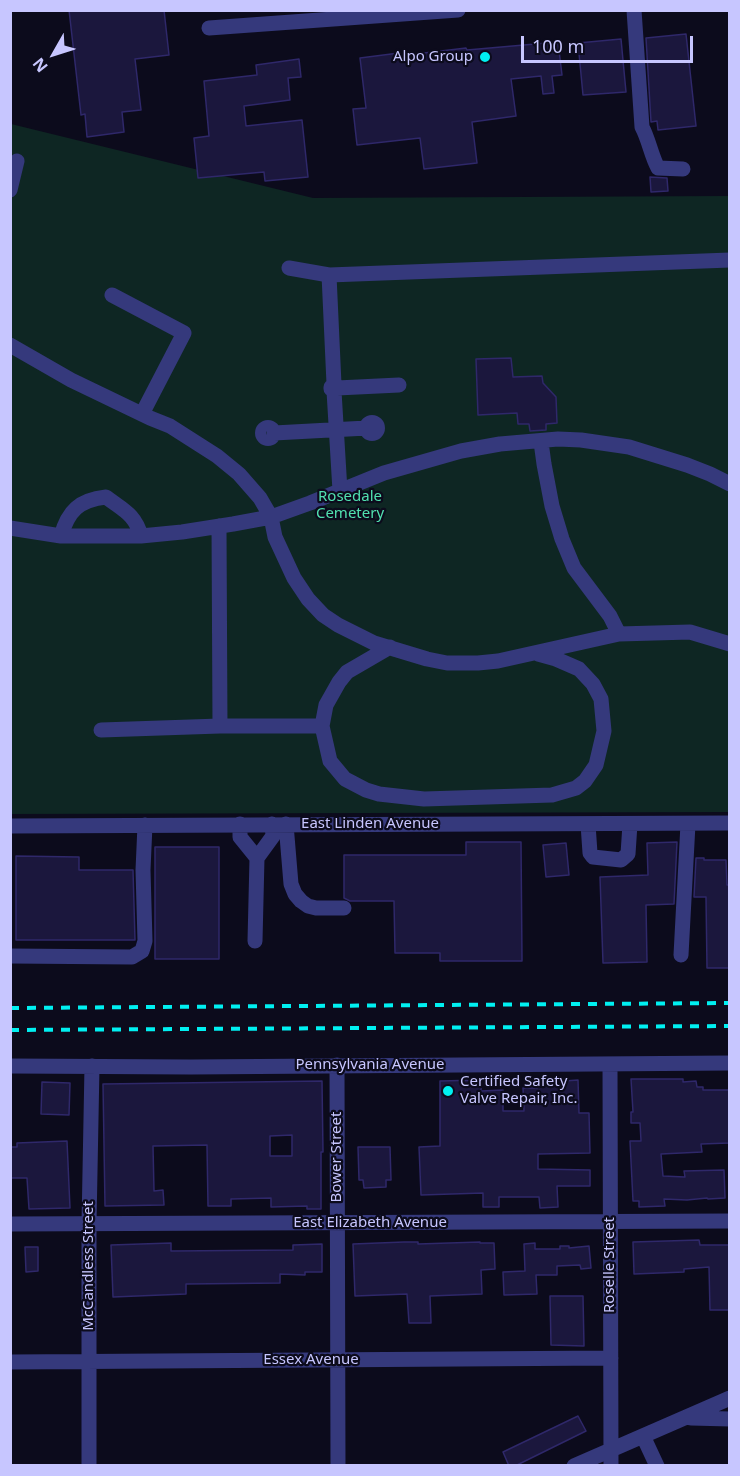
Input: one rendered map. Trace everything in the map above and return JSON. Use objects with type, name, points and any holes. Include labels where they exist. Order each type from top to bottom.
[{"type":"street","points":[[209,28],[458,10]]},
{"type":"street","points":[[634,10],[642,127],[658,168],[683,169]]},
{"type":"street","points":[[10,190],[17,161]]},
{"type":"street","points":[[289,268],[329,275],[729,260]]},
{"type":"street","points":[[329,275],[340,491]]},
{"type":"street","points":[[112,295],[184,333],[142,414]]},
{"type":"street","points":[[10,345],[71,380],[170,426],[217,456],[239,474],[260,498],[271,517],[275,537],[284,559],[308,600],[323,615],[338,625],[374,643],[447,663],[498,662],[619,633],[690,632],[729,644]]},
{"type":"street","points":[[335,388],[399,385]]},
{"type":"street","points":[[274,433],[367,428]]},
{"type":"street","points":[[10,528],[61,536],[141,536],[219,526],[271,517],[384,472],[461,451],[500,444],[558,439],[629,447],[687,465],[729,484]]},
{"type":"street","points":[[542,442],[552,506],[562,539],[574,568],[610,616],[619,633]]},
{"type":"street","points":[[61,536],[65,521],[79,506],[96,498],[106,497],[133,517],[141,536]]},
{"type":"street","points":[[219,526],[220,726]]},
{"type":"street","points":[[390,648],[347,672],[326,705],[322,726],[330,761],[345,778],[366,790],[379,794],[424,799],[552,795],[576,788],[585,781],[596,765],[604,731],[601,699],[593,684],[579,669],[536,653]]},
{"type":"street","points":[[101,730],[220,726],[322,726]]},
{"type":"street","name":"East Linden Avenue","points":[[10,826],[729,823]]},
{"type":"street","points":[[240,824],[240,837],[256,858]]},
{"type":"street","points":[[255,941],[256,858],[279,824]]},
{"type":"street","points":[[279,824],[291,884],[301,902],[316,908],[344,908]]},
{"type":"street","points":[[588,824],[590,853],[593,858],[621,860],[628,854],[630,824]]},
{"type":"street","points":[[681,955],[687,824]]},
{"type":"street","points":[[10,956],[132,957],[142,951],[145,941],[143,870],[145,825]]},
{"type":"street","name":"Pennsylvania Avenue","points":[[10,1066],[729,1063]]},
{"type":"street","name":"Roselle Street","points":[[610,1064],[611,1458]]},
{"type":"street","name":"Bower Street","points":[[337,1065],[338,1466]]},
{"type":"street","name":"McCandless Street","points":[[89,1466],[88,1224],[92,1066]]},
{"type":"street","name":"East Elizabeth Avenue","points":[[10,1224],[729,1221]]},
{"type":"street","name":"Essex Avenue","points":[[10,1362],[611,1358]]},
{"type":"street","points":[[574,1466],[611,1458],[643,1436],[729,1398]]},
{"type":"street","points":[[682,1418],[729,1419]]},
{"type":"street","points":[[643,1436],[657,1466]]},
{"type":"green space","name":"Rosedale Cemetery","points":[[11,124],[313,198],[729,196],[729,812],[11,814]]},
{"type":"building","points":[[69,10],[164,10],[169,55],[135,59],[141,110],[122,112],[124,132],[87,137],[85,114],[81,115]]},
{"type":"building","points":[[686,34],[696,126],[658,130],[657,121],[651,122],[646,38]]},
{"type":"building","points":[[621,39],[626,92],[583,95],[578,43]]},
{"type":"building","points":[[558,42],[562,75],[552,76],[554,93],[543,94],[541,76],[511,79],[516,116],[472,122],[477,163],[424,169],[420,138],[357,145],[353,109],[366,108],[360,58],[399,53],[399,56],[466,48],[467,50]]},
{"type":"building","points":[[299,59],[301,77],[288,78],[290,100],[244,106],[246,126],[302,120],[308,177],[265,181],[264,172],[198,178],[194,138],[209,136],[204,81],[257,75],[256,65]]},
{"type":"building","points":[[650,177],[667,178],[668,191],[651,192]]},
{"type":"building","points":[[511,358],[513,377],[542,376],[543,383],[556,397],[557,423],[546,424],[546,430],[530,431],[529,424],[518,424],[517,413],[478,415],[476,359]]},
{"type":"building","points":[[466,842],[521,842],[522,961],[440,961],[440,953],[395,953],[394,901],[350,901],[344,898],[344,855],[466,855]]},
{"type":"building","points":[[677,842],[674,904],[646,905],[647,962],[603,963],[600,877],[648,875],[647,843]]},
{"type":"building","points":[[566,843],[569,875],[546,877],[543,845]]},
{"type":"building","points":[[155,847],[219,847],[219,959],[155,959]]},
{"type":"building","points":[[16,856],[79,857],[79,870],[133,870],[135,940],[16,940]]},
{"type":"building","points":[[696,858],[726,860],[727,885],[729,885],[729,968],[707,968],[706,897],[694,897]]},
{"type":"building","points":[[631,1079],[683,1079],[683,1082],[696,1081],[697,1087],[703,1087],[703,1090],[729,1090],[729,1143],[701,1144],[702,1152],[661,1154],[663,1176],[685,1177],[684,1171],[724,1170],[725,1198],[664,1199],[665,1206],[639,1207],[639,1201],[633,1201],[630,1141],[641,1141],[640,1123],[631,1123],[631,1112],[633,1112]]},
{"type":"building","points":[[481,1080],[481,1091],[503,1090],[503,1111],[524,1111],[523,1088],[537,1088],[537,1083],[578,1080],[579,1113],[589,1113],[590,1153],[538,1154],[538,1169],[590,1170],[590,1186],[557,1186],[558,1207],[540,1208],[539,1197],[499,1197],[499,1207],[483,1207],[483,1193],[421,1195],[419,1147],[440,1146],[440,1081]]},
{"type":"building","points":[[322,1081],[321,1209],[307,1209],[307,1206],[271,1207],[271,1198],[231,1199],[231,1206],[208,1206],[207,1145],[153,1146],[154,1191],[163,1190],[164,1205],[105,1206],[103,1084]],"holes":[[[292,1135],[292,1156],[270,1156],[270,1136]]]},
{"type":"building","points":[[42,1082],[70,1083],[69,1115],[41,1114]]},
{"type":"building","points":[[67,1141],[70,1208],[29,1209],[27,1178],[10,1178],[10,1147],[17,1147],[17,1143]]},
{"type":"building","points":[[358,1147],[390,1147],[391,1180],[386,1180],[386,1187],[364,1188],[363,1180],[359,1180]]},
{"type":"building","points":[[699,1240],[700,1245],[729,1245],[729,1310],[710,1310],[709,1267],[684,1269],[684,1272],[634,1274],[633,1242]]},
{"type":"building","points":[[418,1242],[418,1244],[494,1243],[495,1269],[481,1270],[482,1294],[430,1296],[431,1323],[409,1323],[407,1294],[355,1296],[353,1244]]},
{"type":"building","points":[[171,1243],[171,1251],[293,1250],[293,1245],[322,1244],[322,1272],[305,1272],[305,1275],[280,1274],[280,1283],[186,1284],[186,1294],[113,1297],[111,1245]]},
{"type":"building","points":[[535,1243],[535,1249],[589,1246],[591,1268],[581,1269],[580,1265],[557,1266],[557,1275],[536,1275],[537,1294],[504,1295],[503,1272],[525,1271],[524,1244]]},
{"type":"building","points":[[25,1247],[38,1247],[38,1271],[26,1272]]},
{"type":"building","points":[[550,1296],[583,1296],[584,1346],[551,1345]]},
{"type":"building","points":[[578,1416],[586,1431],[515,1466],[509,1466],[503,1452]]},
{"type":"railway","points":[[10,1008],[730,1003]]},
{"type":"railway","points":[[10,1030],[730,1026]]},
{"type":"place","name":"Alpo Group","points":[[485,57]]},
{"type":"place","name":"Certified Safety Valve Repair, Inc.","points":[[448,1091]]}]
